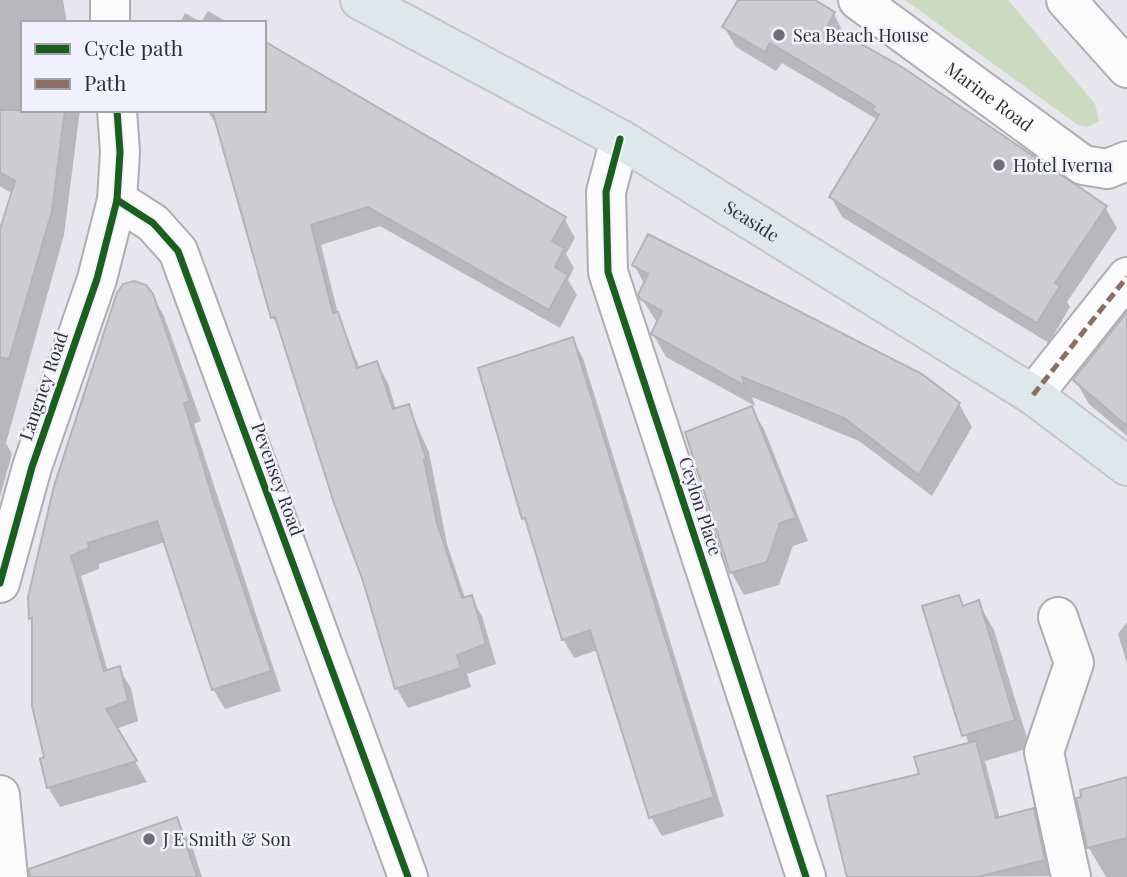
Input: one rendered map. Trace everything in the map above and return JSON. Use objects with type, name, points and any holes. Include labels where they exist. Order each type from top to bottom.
[{"type":"main road","name":"Seaside","points":[[360,0],[620,139],[1033,395],[1127,466]]},
{"type":"street","points":[[110,0],[110,21]]},
{"type":"street","name":"Marine Road","points":[[858,0],[1083,165],[1107,169],[1127,161]]},
{"type":"street","points":[[1066,0],[1127,68]]},
{"type":"street","points":[[117,112],[120,152],[117,200]]},
{"type":"street","name":"Ceylon Place","points":[[620,139],[606,192],[608,272],[806,877]]},
{"type":"street","name":"Langney Road","points":[[0,583],[32,467],[97,279],[117,200]]},
{"type":"street","name":"Pevensey Road","points":[[117,200],[153,223],[178,251],[408,877]]},
{"type":"street","points":[[1033,395],[1127,278]]},
{"type":"street","points":[[1058,617],[1074,663],[1044,752],[1071,877]]},
{"type":"street","points":[[0,795],[8,877]]},
{"type":"green space","points":[[905,0],[1008,0],[1095,104],[1099,121],[1087,127],[1078,125]]},
{"type":"building","points":[[738,0],[815,0],[835,12],[828,25],[902,67],[1107,206],[1055,283],[1060,286],[1037,323],[829,197],[879,115],[872,110],[875,106],[770,43],[765,52],[722,27]]},
{"type":"building","points":[[266,42],[566,217],[552,241],[564,248],[555,267],[568,275],[549,310],[368,207],[311,225],[333,313],[338,312],[357,368],[377,361],[393,409],[409,404],[426,459],[424,460],[437,523],[462,598],[472,595],[486,644],[457,655],[461,668],[395,689],[363,581],[334,503],[275,317],[271,318],[213,112],[266,112]]},
{"type":"building","points":[[0,110],[65,112],[52,211],[9,359],[0,357],[0,229],[15,181],[0,172]]},
{"type":"building","points":[[648,234],[922,374],[960,403],[919,475],[844,418],[742,377],[745,386],[651,334],[662,311],[640,299],[638,295],[648,274],[632,265]]},
{"type":"building","points":[[134,281],[146,285],[153,294],[190,401],[184,403],[214,502],[271,671],[212,690],[157,521],[88,543],[89,548],[71,556],[104,671],[120,666],[128,701],[106,709],[137,761],[47,788],[40,759],[44,757],[32,706],[32,618],[29,619],[28,597],[54,486],[117,293],[123,284]]},
{"type":"building","points":[[1127,312],[1127,426],[1073,380]]},
{"type":"building","points":[[573,337],[714,797],[649,818],[590,630],[562,640],[525,518],[522,519],[478,368]]},
{"type":"building","points":[[752,406],[796,518],[780,523],[767,562],[730,573],[685,432]]},
{"type":"building","points":[[959,595],[963,606],[979,600],[1015,720],[962,736],[922,606]]},
{"type":"building","points":[[976,741],[996,818],[1034,808],[1045,860],[978,877],[847,877],[827,796],[919,774],[914,757]]},
{"type":"building","points":[[1127,777],[1127,838],[1087,848],[1076,798],[1081,797],[1080,790]]},
{"type":"building","name":"J E Smith & Son","points":[[177,817],[197,877],[30,877],[29,869]]},
{"type":"marked path","points":[[1033,395],[1127,277]]},
{"type":"cycle path","points":[[0,583],[32,467],[97,279],[117,200],[120,152],[117,112]]},
{"type":"cycle path","points":[[620,139],[606,192],[608,272],[806,877]]},
{"type":"cycle path","points":[[117,200],[153,223],[178,251],[408,877]]},
{"type":"place","name":"Sea Beach House","points":[[779,35]]},
{"type":"place","name":"Hotel Iverna","points":[[999,165]]},
{"type":"place","name":"J E Smith & Son","points":[[149,839]]}]
